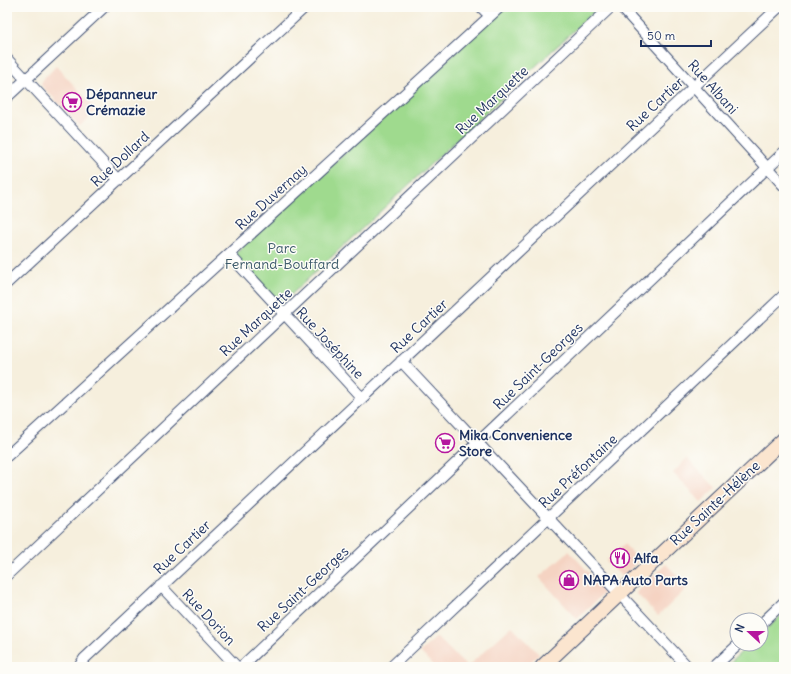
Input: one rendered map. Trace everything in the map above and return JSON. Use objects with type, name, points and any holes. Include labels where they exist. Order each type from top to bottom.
[{"type":"street","points":[[7,97],[104,7]]},
{"type":"street","name":"Rue Dollard","points":[[7,283],[305,7]]},
{"type":"street","points":[[481,7],[490,16]]},
{"type":"street","name":"Rue Duvernay","points":[[7,456],[500,7]]},
{"type":"street","name":"Rue Marquette","points":[[7,575],[611,7]]},
{"type":"street","name":"Rue Albani","points":[[621,7],[784,186]]},
{"type":"street","name":"Rue Cartier","points":[[79,667],[84,658],[779,7]]},
{"type":"street","points":[[7,59],[118,180]]},
{"type":"street","name":"Rue Saint-Georges","points":[[241,667],[784,152]]},
{"type":"street","name":"Rue Joséphine","points":[[229,254],[362,398]]},
{"type":"street","name":"Rue Préfontaine","points":[[391,667],[784,295]]},
{"type":"street","points":[[401,361],[688,667]]},
{"type":"street","name":"Rue Sainte-Hélène","points":[[542,667],[784,438]]},
{"type":"street","name":"Rue Dorion","points":[[161,586],[237,667]]},
{"type":"street","points":[[769,616],[784,602]]},
{"type":"street","points":[[714,667],[730,652]]},
{"type":"shaded area","points":[[56,66],[97,110],[80,126],[41,85],[42,81]]},
{"type":"shaded area","points":[[687,458],[716,488],[701,502],[673,473]]},
{"type":"shaded area","name":"Alfa","points":[[624,544],[639,560],[622,577],[606,561]]},
{"type":"shaded area","points":[[569,551],[604,589],[604,593],[577,619],[539,577]]},
{"type":"shaded area","points":[[666,564],[688,587],[658,616],[636,593]]},
{"type":"shaded area","points":[[512,626],[539,654],[525,667],[467,667]]},
{"type":"shaded area","points":[[437,637],[467,667],[435,667],[420,652]]},
{"type":"green space","name":"Parc Fernand-Bouffard","points":[[505,7],[599,7],[278,307],[233,255]]},
{"type":"green space","points":[[784,613],[784,667],[725,667],[741,652],[769,652],[769,627]]},
{"type":"place","name":"Dépanneur Crémazie","points":[[72,102]]},
{"type":"place","name":"Mika Convenience Store","points":[[445,443]]},
{"type":"place","name":"Alfa","points":[[620,558]]},
{"type":"place","name":"NAPA Auto Parts","points":[[569,580]]}]
